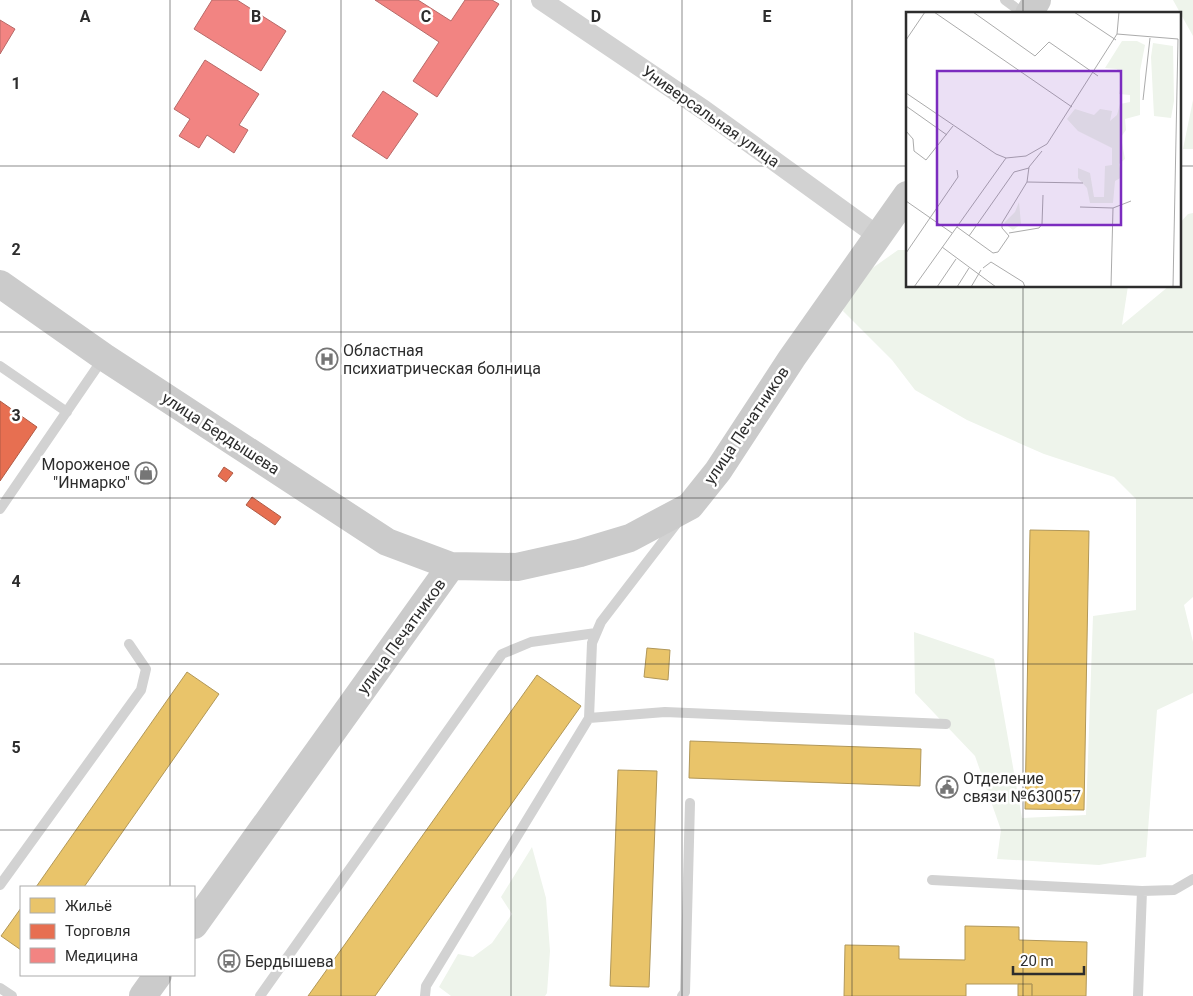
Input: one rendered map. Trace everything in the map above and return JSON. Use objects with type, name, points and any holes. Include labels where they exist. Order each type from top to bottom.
[{"type":"street","name":"Универсальная улица","points":[[540,0],[704,110],[878,236]]},
{"type":"street","points":[[1029,12],[1037,0]]},
{"type":"street","name":"улица Печатников","points":[[195,924],[451,566],[517,567],[580,553],[630,538],[690,506],[718,471],[792,358],[906,196]]},
{"type":"street","name":"улица Бердышева","points":[[0,284],[104,357],[387,542],[451,566]]},
{"type":"street","points":[[142,996],[157,976]]},
{"type":"lane","points":[[1005,0],[1021,12]]},
{"type":"lane","points":[[0,509],[104,357]]},
{"type":"lane","points":[[0,366],[67,412]]},
{"type":"lane","points":[[425,996],[426,986],[589,718],[592,643],[601,622],[690,506]]},
{"type":"lane","points":[[260,996],[502,654],[531,642],[596,633]]},
{"type":"lane","points":[[0,885],[141,690],[146,669],[129,644]]},
{"type":"lane","points":[[589,718],[666,712],[946,724]]},
{"type":"lane","points":[[682,996],[685,992],[690,803]]},
{"type":"lane","points":[[932,880],[1142,891],[1174,890],[1193,879]]},
{"type":"lane","points":[[1138,996],[1142,891]]},
{"type":"lane","points":[[0,988],[12,996]]},
{"type":"shaded area","points":[[1173,0],[1193,0],[1193,36],[1180,12]]},
{"type":"shaded area","points":[[1193,100],[1193,149],[1183,149]]},
{"type":"shaded area","points":[[1193,213],[1193,597],[1184,605],[1193,642],[1193,693],[1157,710],[1146,857],[1099,865],[997,859],[1001,830],[975,756],[915,693],[914,632],[994,659],[1022,818],[1086,815],[1093,616],[1136,610],[1136,499],[1114,477],[1044,454],[967,420],[915,390],[892,360],[843,311],[857,279],[898,250],[906,250],[906,288],[1128,288],[1122,325],[1167,288],[1180,288],[1180,223],[1188,214]]},
{"type":"shaded area","points":[[532,847],[546,898],[550,951],[547,993],[545,996],[451,996],[439,987],[458,954],[473,957],[492,943],[512,914],[501,897]]},
{"type":"building: Жильё","points":[[1030,530],[1089,531],[1084,810],[1025,809]]},
{"type":"building: Жильё","points":[[647,648],[670,650],[668,680],[644,677]]},
{"type":"building: Жильё","points":[[187,672],[219,694],[85,886],[37,886]]},
{"type":"building: Жильё","points":[[537,675],[581,706],[375,996],[308,996]]},
{"type":"building: Жильё","points":[[690,741],[921,749],[920,786],[689,778]]},
{"type":"building: Жильё","points":[[618,770],[657,771],[649,987],[610,986]]},
{"type":"building: Жильё","points":[[20,909],[20,949],[1,936]]},
{"type":"building: Жильё","points":[[965,926],[1019,927],[1019,940],[1087,942],[1086,996],[1032,996],[1032,984],[966,984],[966,996],[844,996],[845,945],[899,946],[899,959],[965,960]]},
{"type":"building: Жильё","points":[[1018,984],[1032,984],[1032,996],[1018,996]]},
{"type":"building: Торговля","points":[[0,401],[37,427],[0,481]]},
{"type":"building: Торговля","name":"Мороженое \"Инмарко\"","points":[[145,465],[153,471],[147,480],[138,474]]},
{"type":"building: Торговля","points":[[224,467],[233,473],[226,482],[218,476]]},
{"type":"building: Торговля","points":[[252,497],[281,517],[275,525],[246,505]]},
{"type":"building: Медицина","points":[[212,0],[237,0],[286,31],[261,71],[194,29]]},
{"type":"building: Медицина","points":[[375,0],[418,0],[451,21],[465,0],[492,0],[499,4],[437,97],[413,81],[439,42]]},
{"type":"building: Медицина","points":[[0,20],[15,29],[0,54]]},
{"type":"building: Медицина","points":[[205,60],[259,94],[239,125],[248,130],[234,153],[207,135],[199,148],[179,136],[190,119],[174,109]]},
{"type":"building: Медицина","points":[[383,91],[418,114],[387,159],[352,136]]},
{"type":"place","name":"Областная психиатрическая болница","points":[[327,359]]},
{"type":"place","name":"Мороженое \"Инмарко\"","points":[[146,473]]},
{"type":"place","name":"Отделение связи №630057","points":[[947,787]]},
{"type":"place","name":"Бердышева","points":[[229,961]]}]
